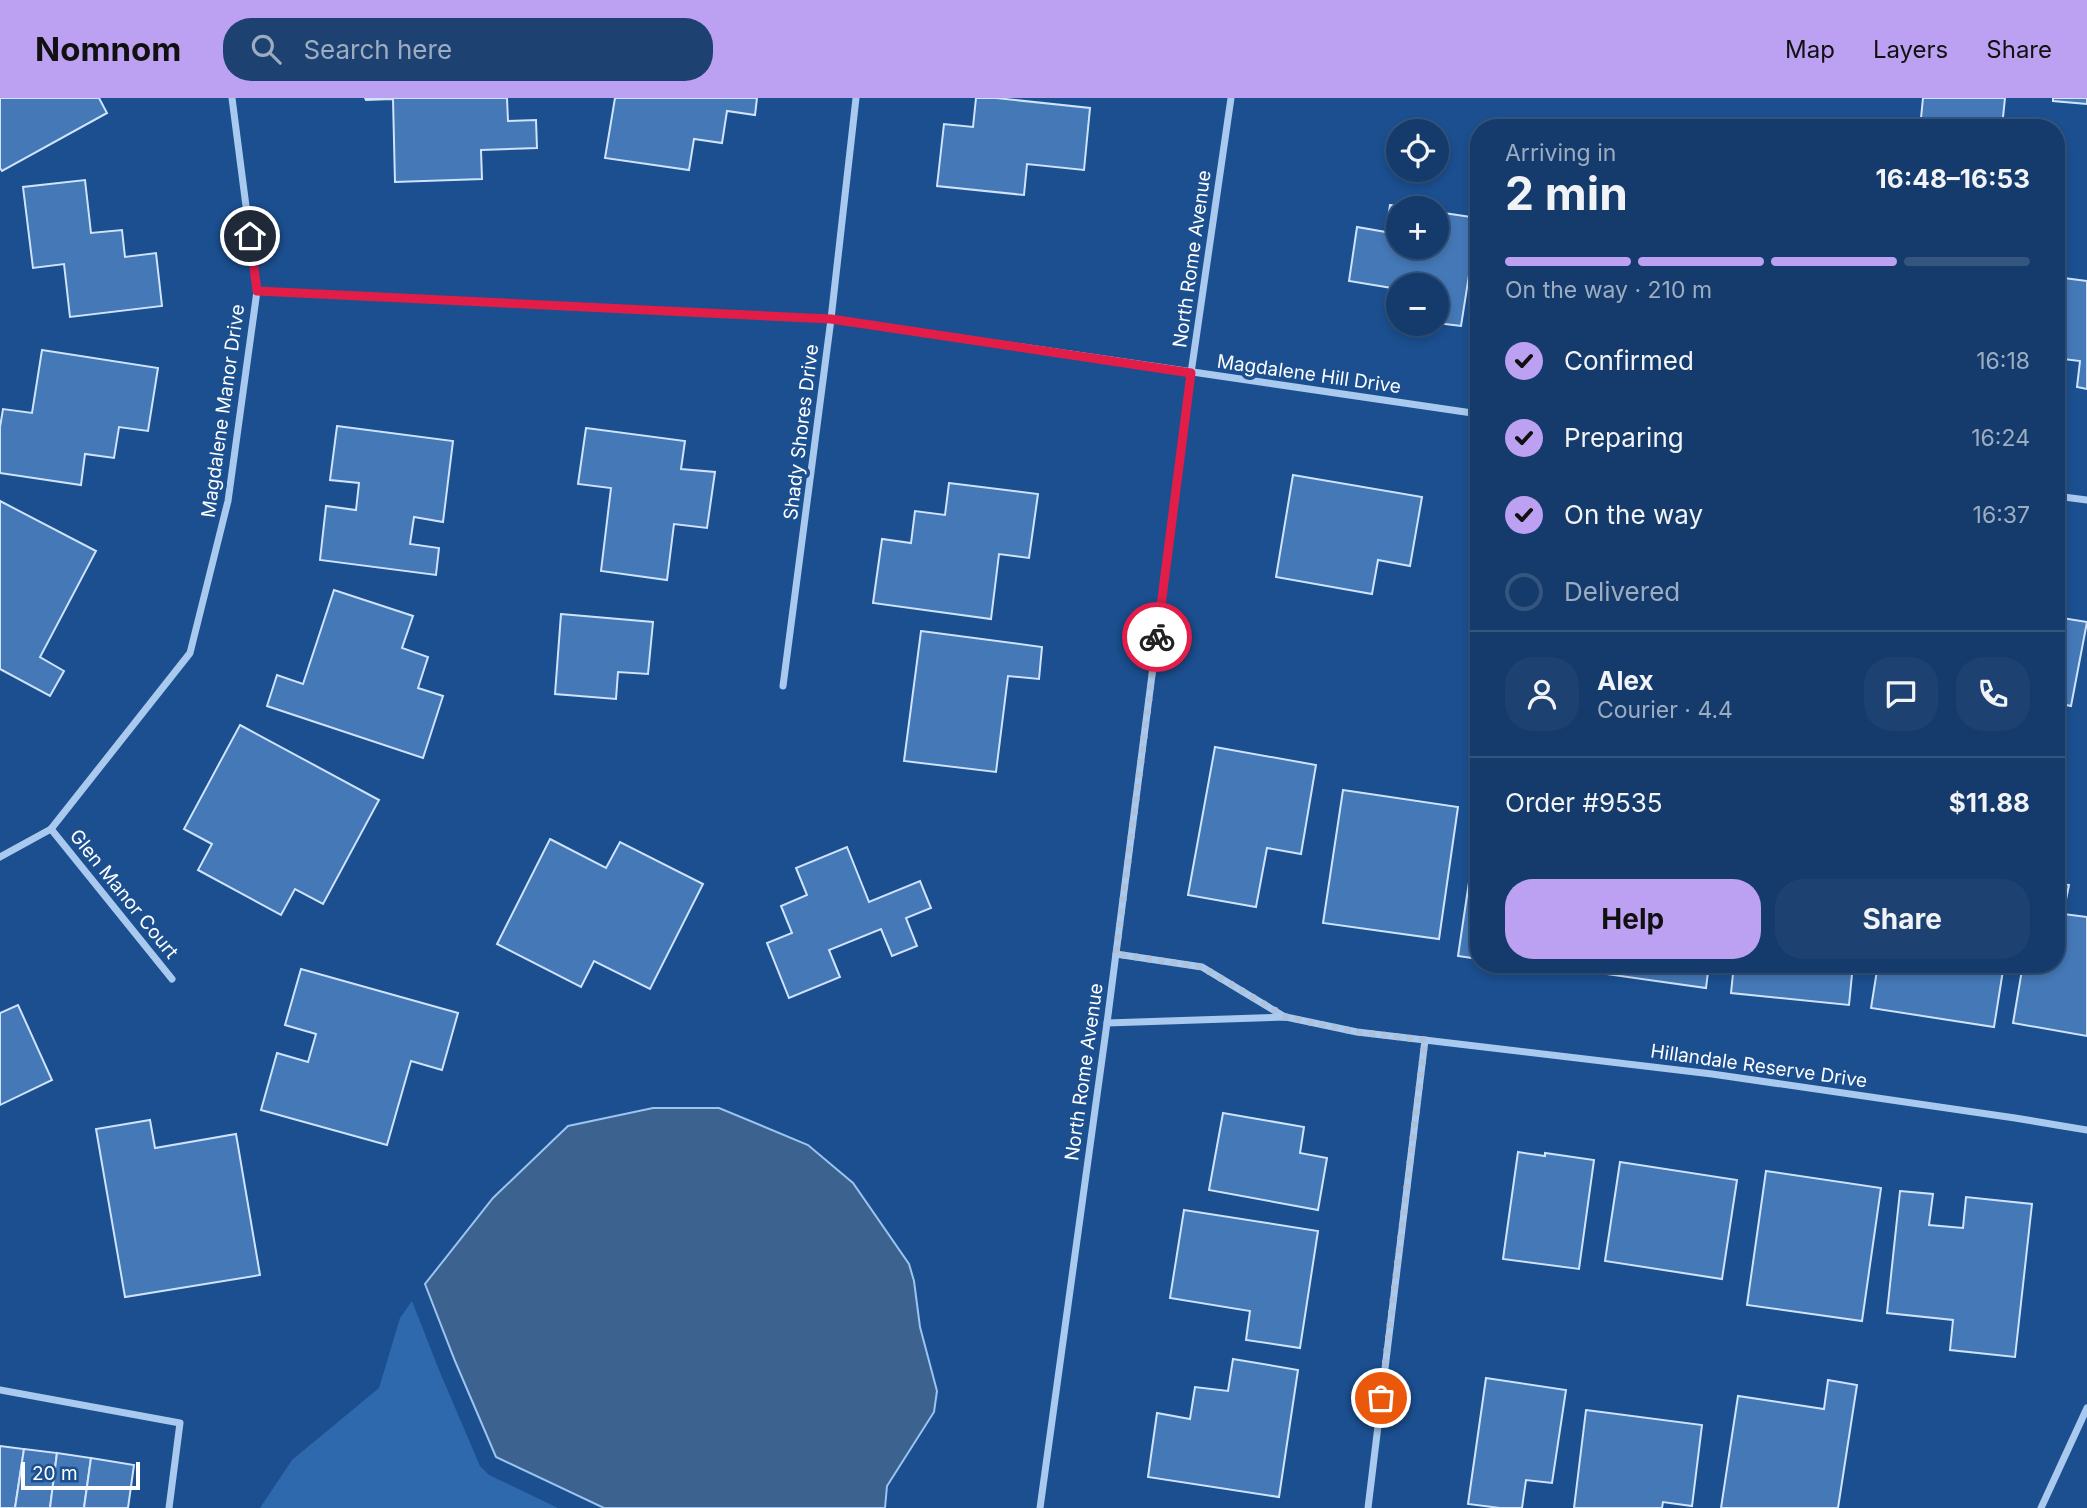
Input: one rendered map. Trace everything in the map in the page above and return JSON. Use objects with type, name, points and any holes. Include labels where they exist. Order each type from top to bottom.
[{"type":"street","name":"Magdalene Manor Drive","points":[[0,857],[51,829],[190,653],[228,501],[257,291],[232,98]]},
{"type":"street","name":"Shady Shores Drive","points":[[783,686],[831,319],[856,98]]},
{"type":"street","name":"North Rome Avenue","points":[[1040,1508],[1107,1023],[1191,373],[1231,98]]},
{"type":"street","name":"Magdalene Hill Drive","points":[[257,291],[831,319],[1470,413]]},
{"type":"street","points":[[2065,497],[2087,500]]},
{"type":"street","name":"Glen Manor Court","points":[[51,829],[172,979]]},
{"type":"street","name":"Hillandale Reserve Drive","points":[[1116,954],[1202,967],[1286,1017]]},
{"type":"street","name":"Hillandale Reserve Drive","points":[[1107,1023],[1286,1017],[1357,1032],[1712,1074],[2087,1130]]},
{"type":"street","points":[[1368,1508],[1425,1040]]},
{"type":"street","points":[[0,1390],[180,1423],[169,1508]]},
{"type":"street","points":[[2041,1508],[2087,1408]]},
{"type":"shaded area","points":[[653,1108],[719,1108],[808,1145],[853,1183],[909,1264],[920,1327],[937,1391],[934,1412],[887,1486],[885,1508],[604,1508],[496,1457],[425,1284],[493,1198],[568,1126]]},
{"type":"shaded area","points":[[412,1301],[480,1466],[489,1475],[558,1508],[260,1508],[292,1460],[379,1388],[400,1318]]},
{"type":"building","points":[[0,98],[99,98],[107,113],[2,171]]},
{"type":"building","points":[[365,98],[507,98],[508,121],[536,120],[537,148],[481,150],[482,179],[395,182],[393,99]]},
{"type":"building","points":[[615,98],[757,98],[755,115],[727,111],[722,143],[694,139],[689,170],[605,158]]},
{"type":"building","points":[[976,98],[1090,108],[1084,170],[1027,164],[1024,195],[937,186],[944,124],[973,127]]},
{"type":"building","points":[[1923,98],[2005,98],[2003,119],[1921,118]]},
{"type":"building","points":[[2053,98],[2087,98],[2087,104],[2053,101]]},
{"type":"building","points":[[85,180],[91,233],[122,230],[125,257],[156,253],[162,306],[70,317],[64,264],[33,268],[23,187]]},
{"type":"building","points":[[1449,214],[1470,217],[1470,269],[1461,326],[1449,324],[1449,273],[1386,273],[1386,287],[1349,281],[1357,227],[1386,232],[1386,259],[1449,259]]},
{"type":"building","points":[[2065,278],[2087,281],[2087,389],[2077,387],[2080,361],[2065,359]]},
{"type":"building","points":[[42,350],[158,368],[148,431],[119,427],[114,458],[85,454],[81,485],[0,473],[0,427],[3,409],[32,413]]},
{"type":"building","points":[[337,426],[453,441],[443,522],[414,517],[410,544],[439,548],[436,575],[320,560],[326,506],[356,510],[359,483],[330,480]]},
{"type":"building","points":[[586,428],[685,441],[681,469],[715,472],[707,528],[674,524],[667,580],[601,571],[611,488],[578,484]]},
{"type":"building","points":[[1293,475],[1422,497],[1410,566],[1378,560],[1372,594],[1276,577]]},
{"type":"building","points":[[949,483],[1038,494],[1029,558],[999,554],[991,619],[873,603],[882,539],[911,543],[915,511],[945,515]]},
{"type":"building","points":[[0,501],[96,551],[40,657],[64,671],[50,696],[0,669]]},
{"type":"building","points":[[334,590],[413,616],[402,648],[428,657],[418,688],[443,696],[423,758],[267,706],[277,675],[303,684]]},
{"type":"building","points":[[561,614],[653,622],[648,674],[618,672],[616,699],[555,694]]},
{"type":"building","points":[[2065,618],[2087,622],[2071,706],[2065,705]]},
{"type":"building","points":[[921,631],[1042,647],[1039,679],[1008,676],[996,772],[904,761]]},
{"type":"building","points":[[240,725],[379,800],[323,904],[295,889],[281,915],[198,870],[212,844],[184,829]]},
{"type":"building","points":[[1215,747],[1316,765],[1301,854],[1267,848],[1256,907],[1188,895]]},
{"type":"building","points":[[1343,790],[1458,807],[1439,939],[1323,923]]},
{"type":"building","points":[[550,839],[606,868],[620,842],[703,884],[650,989],[594,961],[581,987],[497,944]]},
{"type":"building","points":[[847,847],[869,902],[920,881],[931,908],[906,918],[917,946],[892,956],[881,929],[829,950],[840,977],[789,998],[767,943],[792,933],[781,906],[807,895],[796,868]]},
{"type":"building","points":[[1470,875],[1470,958],[1458,956]]},
{"type":"building","points":[[2065,884],[2069,885],[2065,904]]},
{"type":"building","points":[[2065,914],[2087,917],[2087,1036],[2013,1023],[2021,973],[2065,973]]},
{"type":"building","points":[[301,969],[458,1013],[442,1070],[411,1061],[387,1145],[261,1110],[277,1053],[308,1062],[316,1034],[285,1025]]},
{"type":"building","points":[[1599,973],[1708,973],[1706,988]]},
{"type":"building","points":[[1733,973],[1852,973],[1849,1005],[1731,993]]},
{"type":"building","points":[[1877,973],[2003,973],[1994,1027],[1871,1008]]},
{"type":"building","points":[[18,1005],[52,1080],[0,1105],[0,1013]]},
{"type":"building","points":[[1223,1113],[1304,1127],[1300,1153],[1327,1158],[1318,1210],[1209,1190]]},
{"type":"building","points":[[150,1120],[155,1148],[236,1134],[260,1275],[125,1297],[96,1129]]},
{"type":"building","points":[[1518,1152],[1594,1160],[1579,1269],[1503,1259]]},
{"type":"building","points":[[1620,1162],[1737,1180],[1722,1279],[1605,1261]]},
{"type":"building","points":[[1766,1171],[1881,1188],[1862,1321],[1747,1305]]},
{"type":"building","points":[[1900,1191],[1933,1194],[1929,1225],[1963,1228],[1966,1197],[2032,1204],[2015,1357],[1950,1350],[1953,1320],[1887,1313]]},
{"type":"building","points":[[1184,1210],[1318,1231],[1300,1348],[1246,1340],[1250,1311],[1170,1298]]},
{"type":"building","points":[[1233,1359],[1298,1370],[1279,1497],[1148,1477],[1157,1413],[1190,1419],[1195,1387],[1228,1391]]},
{"type":"building","points":[[1486,1378],[1566,1390],[1552,1483],[1526,1480],[1522,1508],[1468,1504]]},
{"type":"building","points":[[1828,1380],[1857,1385],[1838,1508],[1721,1508],[1738,1396],[1824,1409]]},
{"type":"building","points":[[1586,1410],[1702,1425],[1692,1506],[1663,1502],[1662,1508],[1574,1508]]},
{"type":"building","points":[[0,1446],[24,1449],[15,1508],[0,1508]]},
{"type":"building","points":[[24,1449],[57,1453],[50,1508],[15,1508]]},
{"type":"building","points":[[57,1453],[91,1458],[84,1508],[50,1508]]},
{"type":"building","points":[[91,1458],[134,1465],[128,1508],[84,1508]]},
{"type":"way so far","points":[[1157,637],[1116,954],[1202,967],[1286,1017],[1357,1032],[1425,1040],[1381,1398]]},
{"type":"route","points":[[250,236],[257,291],[831,319],[1191,373],[1157,637]]}]
